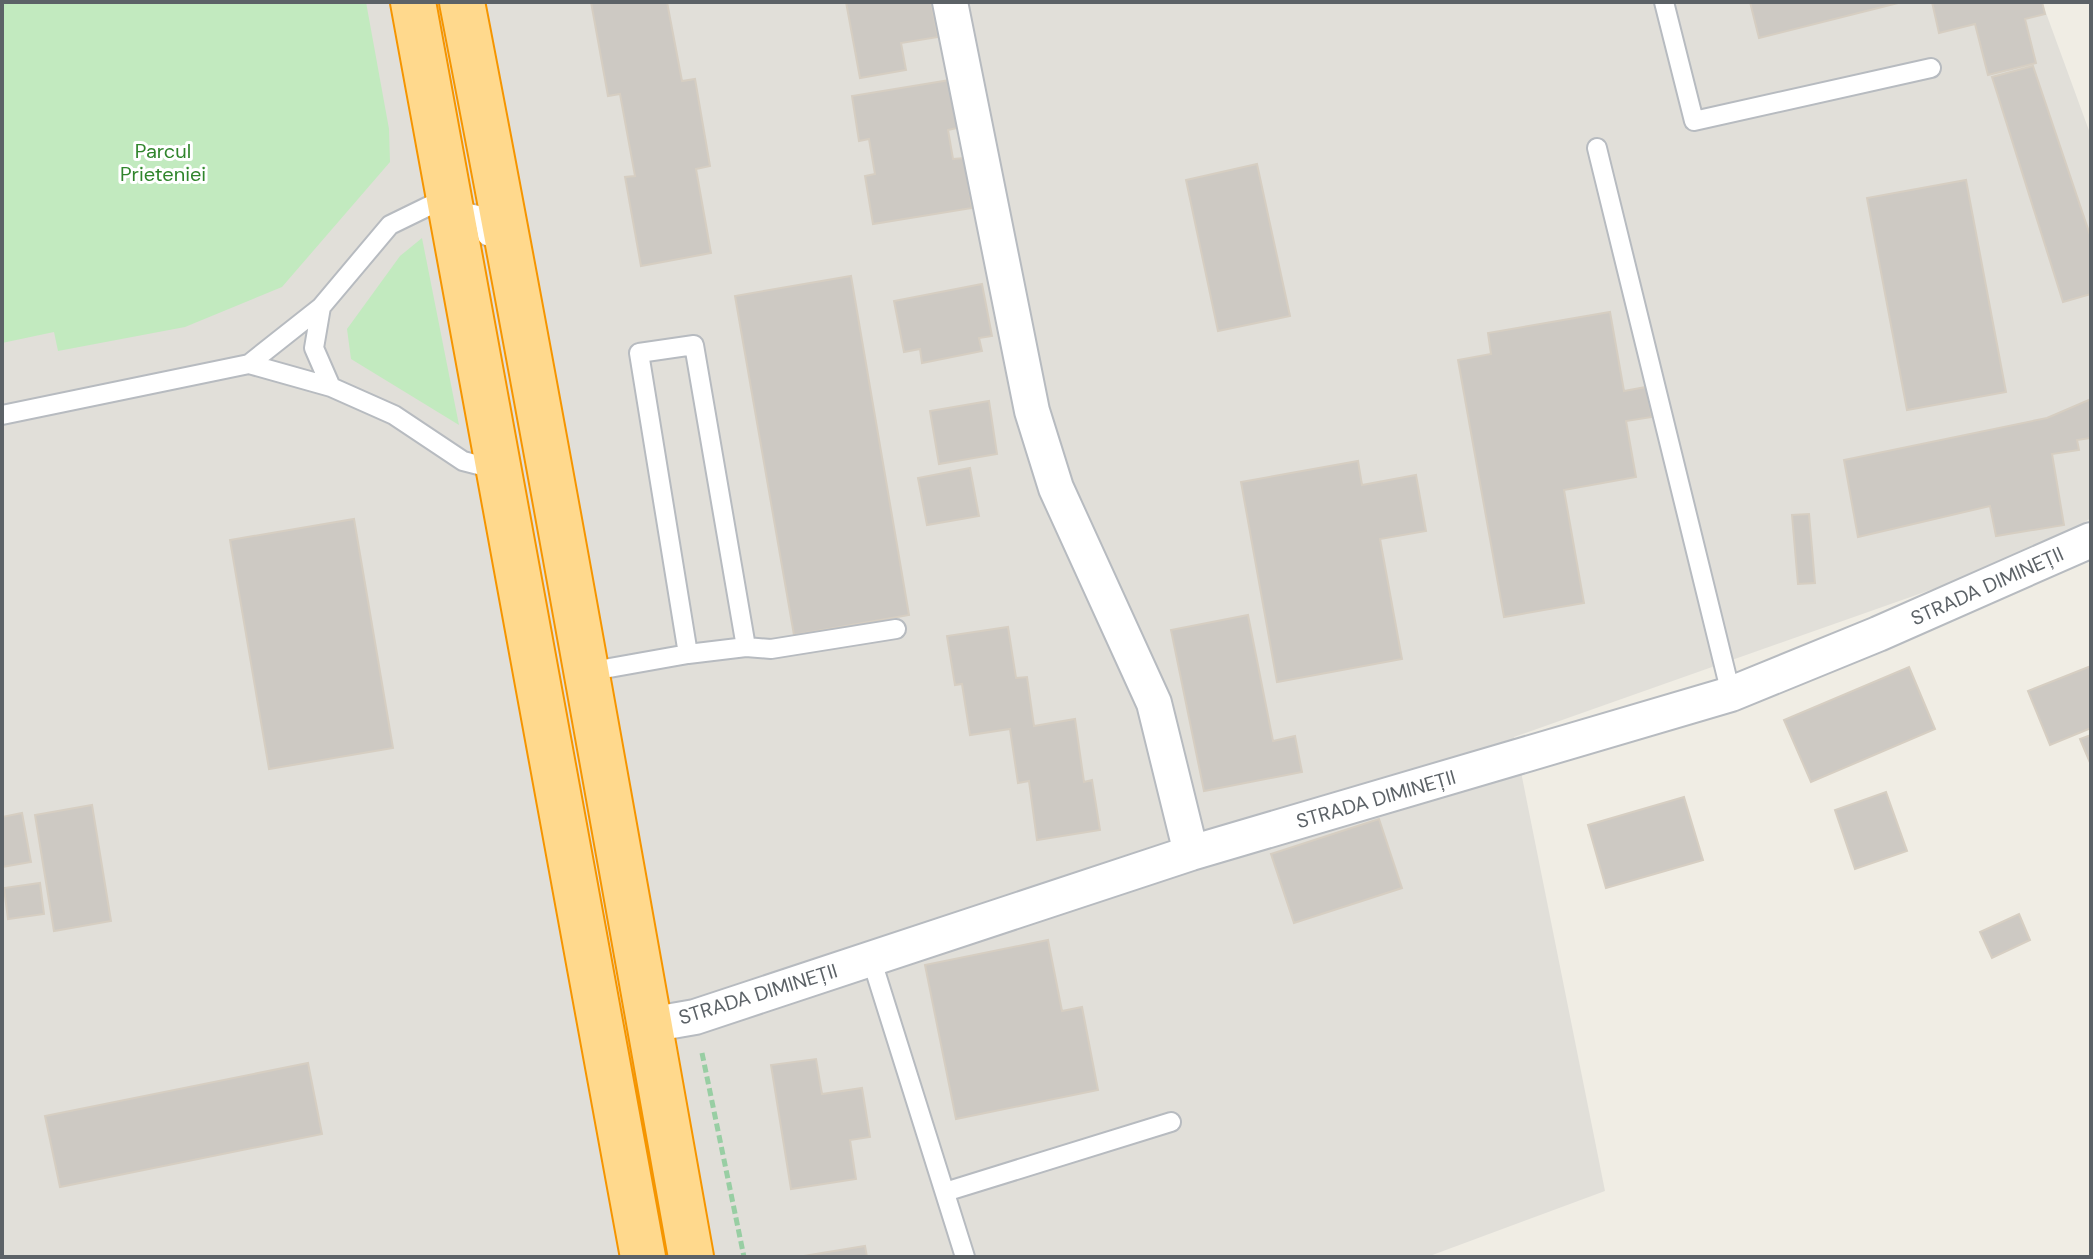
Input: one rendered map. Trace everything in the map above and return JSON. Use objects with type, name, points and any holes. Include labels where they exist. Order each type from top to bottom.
[{"type":"highway","points":[[413,2],[643,1257]]},
{"type":"highway","points":[[462,2],[541,409],[584,672],[691,1257]]},
{"type":"street","points":[[950,2],[1032,411],[1056,488],[1154,703],[1191,853]]},
{"type":"street","name":"STRADA DIMINEȚII","points":[[649,1025],[695,1017],[1191,853],[1731,694],[1878,634],[2091,540]]},
{"type":"lane","points":[[1664,2],[1694,121],[1931,68]]},
{"type":"lane","points":[[1597,148],[1731,694]]},
{"type":"lane","points":[[2,415],[249,364],[321,307],[390,225],[431,205],[483,216],[506,332],[541,409]]},
{"type":"lane","points":[[321,307],[314,348],[331,387]]},
{"type":"lane","points":[[688,654],[639,353],[694,345],[746,647]]},
{"type":"lane","points":[[249,364],[331,387],[394,415],[463,461],[501,470]]},
{"type":"lane","points":[[584,672],[688,654],[746,647],[771,649],[896,629]]},
{"type":"lane","points":[[871,958],[965,1257]]},
{"type":"lane","points":[[945,1192],[1171,1122]]},
{"type":"path","points":[[695,1017],[744,1257]]},
{"type":"shaded area","points":[[2,2],[2042,2],[2091,136],[2091,518],[2038,552],[1514,737],[1605,1191],[1427,1257],[2,1257]]},
{"type":"green space","name":"Parcul Prieteniei","points":[[2,2],[366,2],[389,129],[390,162],[282,287],[185,327],[58,351],[54,332],[2,343]]},
{"type":"green space","points":[[422,238],[459,425],[351,359],[347,329],[400,256]]},
{"type":"building","points":[[591,2],[667,2],[682,81],[695,79],[710,166],[696,169],[711,253],[641,266],[625,177],[635,176],[620,94],[608,96]]},
{"type":"building","points":[[846,2],[931,2],[938,37],[901,43],[906,70],[860,78]]},
{"type":"building","points":[[1750,2],[1902,2],[1759,38]]},
{"type":"building","points":[[1932,2],[2042,2],[2045,14],[2025,19],[2036,63],[1988,75],[1975,24],[1939,33]]},
{"type":"building","points":[[2033,66],[2091,238],[2091,294],[2063,302],[1992,77]]},
{"type":"building","points":[[950,80],[957,128],[948,130],[953,159],[964,158],[972,208],[873,224],[865,176],[875,174],[869,139],[859,141],[852,96]]},
{"type":"building","points":[[1257,164],[1290,316],[1218,331],[1186,180]]},
{"type":"building","points":[[1966,180],[2006,392],[1907,410],[1867,198]]},
{"type":"building","points":[[851,276],[909,615],[794,635],[735,296]]},
{"type":"building","points":[[982,284],[992,336],[979,338],[982,351],[922,363],[920,349],[904,352],[894,301]]},
{"type":"building","points":[[1610,312],[1624,391],[1646,387],[1652,417],[1626,421],[1636,477],[1564,490],[1584,603],[1504,617],[1458,360],[1491,354],[1488,333]]},
{"type":"building","points":[[2091,399],[2091,438],[2077,440],[2079,450],[2052,454],[2064,525],[1996,536],[1990,506],[1858,537],[1844,460],[2047,418]]},
{"type":"building","points":[[989,401],[997,454],[939,464],[930,411]]},
{"type":"building","points":[[1358,461],[1362,485],[1416,475],[1426,531],[1380,539],[1402,659],[1277,682],[1241,482]]},
{"type":"building","points":[[970,468],[979,516],[927,525],[918,478]]},
{"type":"building","points":[[1809,514],[1815,583],[1798,584],[1792,515]]},
{"type":"building","points":[[354,519],[393,748],[269,769],[230,540]]},
{"type":"building","points":[[1248,615],[1273,741],[1295,736],[1302,772],[1204,791],[1171,630]]},
{"type":"building","points":[[1008,627],[1016,678],[1027,677],[1034,726],[1075,719],[1084,782],[1092,780],[1100,830],[1037,840],[1029,781],[1018,783],[1010,729],[970,735],[962,684],[955,685],[947,636]]},
{"type":"building","points":[[2091,666],[2091,728],[2050,745],[2028,691]]},
{"type":"building","points":[[1909,667],[1935,729],[1811,782],[1784,720]]},
{"type":"building","points":[[2091,735],[2091,765],[2080,739]]},
{"type":"building","points":[[1886,792],[1907,851],[1855,869],[1835,810]]},
{"type":"building","points":[[1684,797],[1703,860],[1606,888],[1588,825]]},
{"type":"building","points":[[92,805],[111,921],[54,931],[35,815]]},
{"type":"building","points":[[22,813],[31,862],[2,867],[2,817]]},
{"type":"building","points":[[1379,819],[1402,888],[1294,923],[1271,854]]},
{"type":"building","points":[[40,883],[44,914],[8,919],[4,888]]},
{"type":"building","points":[[2019,914],[2030,940],[1992,958],[1980,932]]},
{"type":"building","points":[[1048,940],[1062,1011],[1082,1007],[1098,1090],[956,1119],[925,965]]},
{"type":"building","points":[[816,1059],[822,1094],[862,1088],[870,1137],[850,1140],[856,1179],[791,1189],[771,1065]]},
{"type":"building","points":[[308,1063],[322,1134],[60,1187],[45,1116]]},
{"type":"building","points":[[865,1246],[867,1257],[803,1257],[803,1256]]}]
